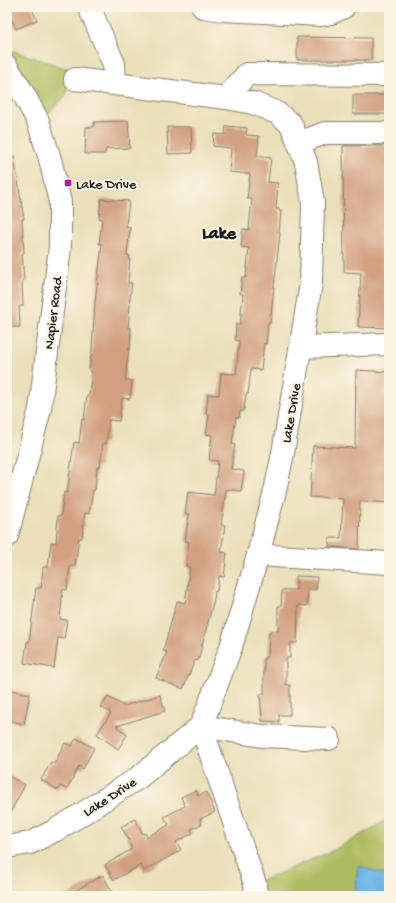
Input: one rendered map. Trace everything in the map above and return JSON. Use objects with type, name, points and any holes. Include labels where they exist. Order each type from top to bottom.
[{"type":"street","points":[[89,7],[114,64],[115,84]]},
{"type":"street","points":[[203,7],[223,10],[321,15],[331,13],[344,7]]},
{"type":"street","name":"Napier Road","points":[[7,67],[38,121],[50,159],[60,202],[60,246],[40,409],[7,536]]},
{"type":"street","points":[[226,98],[247,74],[389,75]]},
{"type":"street","name":"Lake Drive","points":[[7,847],[30,843],[77,817],[138,778],[201,726],[231,647],[258,555],[283,453],[302,347],[311,283],[313,202],[306,162],[290,124],[277,113],[253,103],[226,98],[75,79]]},
{"type":"street","points":[[299,143],[325,133],[389,133]]},
{"type":"street","points":[[302,347],[389,344]]},
{"type":"street","points":[[258,555],[389,563]]},
{"type":"street","points":[[256,896],[255,884],[201,726],[262,736],[329,739]]},
{"type":"green space","points":[[8,49],[71,70],[66,95],[47,115],[37,94]]},
{"type":"green space","points":[[389,819],[389,896],[236,896],[261,881],[334,850]]},
{"type":"water","points":[[358,866],[389,876],[389,896],[355,896]]},
{"type":"building","points":[[7,7],[31,7],[37,20],[16,29]]},
{"type":"building","points":[[297,37],[371,38],[371,60],[297,60]]},
{"type":"building","points":[[353,95],[389,95],[389,114],[353,114]]},
{"type":"building","points":[[128,121],[130,148],[106,149],[105,154],[85,154],[86,127],[94,127],[94,122]]},
{"type":"building","points":[[226,126],[247,128],[246,135],[259,136],[257,156],[271,158],[268,182],[278,183],[276,209],[281,211],[280,233],[270,323],[268,323],[266,344],[264,343],[261,370],[251,369],[248,394],[246,394],[244,410],[240,412],[239,418],[236,417],[232,444],[235,445],[231,469],[244,471],[241,491],[226,489],[221,525],[225,525],[221,552],[227,553],[224,577],[219,576],[217,591],[215,591],[198,661],[195,660],[183,689],[156,678],[167,652],[163,651],[177,601],[185,603],[190,567],[186,567],[189,542],[185,541],[189,514],[185,514],[188,492],[214,495],[218,461],[209,460],[212,435],[206,434],[209,415],[206,414],[208,394],[219,395],[221,373],[236,374],[239,341],[235,340],[236,324],[240,324],[243,294],[240,294],[242,277],[246,278],[249,248],[241,247],[243,229],[249,230],[252,199],[247,199],[250,174],[229,172],[231,148],[213,146],[214,134],[225,135]]},
{"type":"building","points":[[167,127],[191,127],[192,153],[168,154]]},
{"type":"building","points":[[343,146],[389,146],[389,328],[358,327],[361,273],[344,272]]},
{"type":"building","points":[[7,156],[14,156],[24,219],[22,219],[24,253],[22,254],[24,280],[22,281],[23,306],[19,306],[20,327],[7,327]]},
{"type":"building","points":[[101,199],[129,201],[126,226],[130,227],[127,255],[130,256],[128,283],[132,283],[128,328],[131,328],[130,348],[125,380],[132,381],[130,399],[122,398],[119,421],[109,420],[106,444],[103,443],[100,467],[97,467],[95,490],[93,490],[89,514],[85,513],[82,538],[79,538],[75,566],[70,566],[67,590],[63,589],[60,619],[67,620],[64,639],[58,638],[54,668],[24,663],[27,642],[29,642],[36,588],[41,588],[43,567],[48,567],[51,542],[56,543],[58,516],[61,516],[64,492],[67,493],[74,442],[79,443],[87,395],[89,395],[92,371],[89,371],[102,244],[99,244],[102,219],[99,218]]},
{"type":"building","points":[[356,370],[389,372],[389,503],[360,501],[359,549],[329,547],[329,538],[341,538],[343,499],[310,497],[313,446],[355,448]]},
{"type":"building","points":[[296,576],[317,577],[316,590],[308,589],[307,606],[298,605],[297,643],[290,643],[290,658],[286,658],[286,685],[290,685],[290,715],[279,715],[279,722],[262,721],[260,694],[264,694],[264,657],[268,657],[269,631],[278,631],[278,606],[281,606],[282,590],[296,590]]},
{"type":"building","points":[[11,690],[30,694],[24,724],[7,720],[7,706]]},
{"type":"building","points":[[160,695],[165,711],[116,726],[127,735],[118,749],[97,734],[111,713],[101,707],[108,697],[124,706]]},
{"type":"building","points":[[76,738],[94,748],[83,769],[79,766],[67,789],[60,786],[58,790],[41,780],[51,762],[54,764],[65,743],[72,746]]},
{"type":"building","points":[[7,775],[25,785],[7,818]]},
{"type":"building","points":[[196,790],[198,796],[206,792],[215,812],[200,819],[202,824],[191,829],[193,833],[176,842],[181,850],[144,871],[141,865],[114,880],[105,865],[132,849],[128,841],[129,840],[121,827],[135,819],[143,834],[145,833],[147,837],[169,825],[164,817],[185,806],[181,797]]},
{"type":"building","points":[[103,875],[114,896],[66,896]]},
{"type":"place","name":"Lake Drive","points":[[68,183]]},
{"type":"district","name":"Lake","points":[[219,232]]}]
